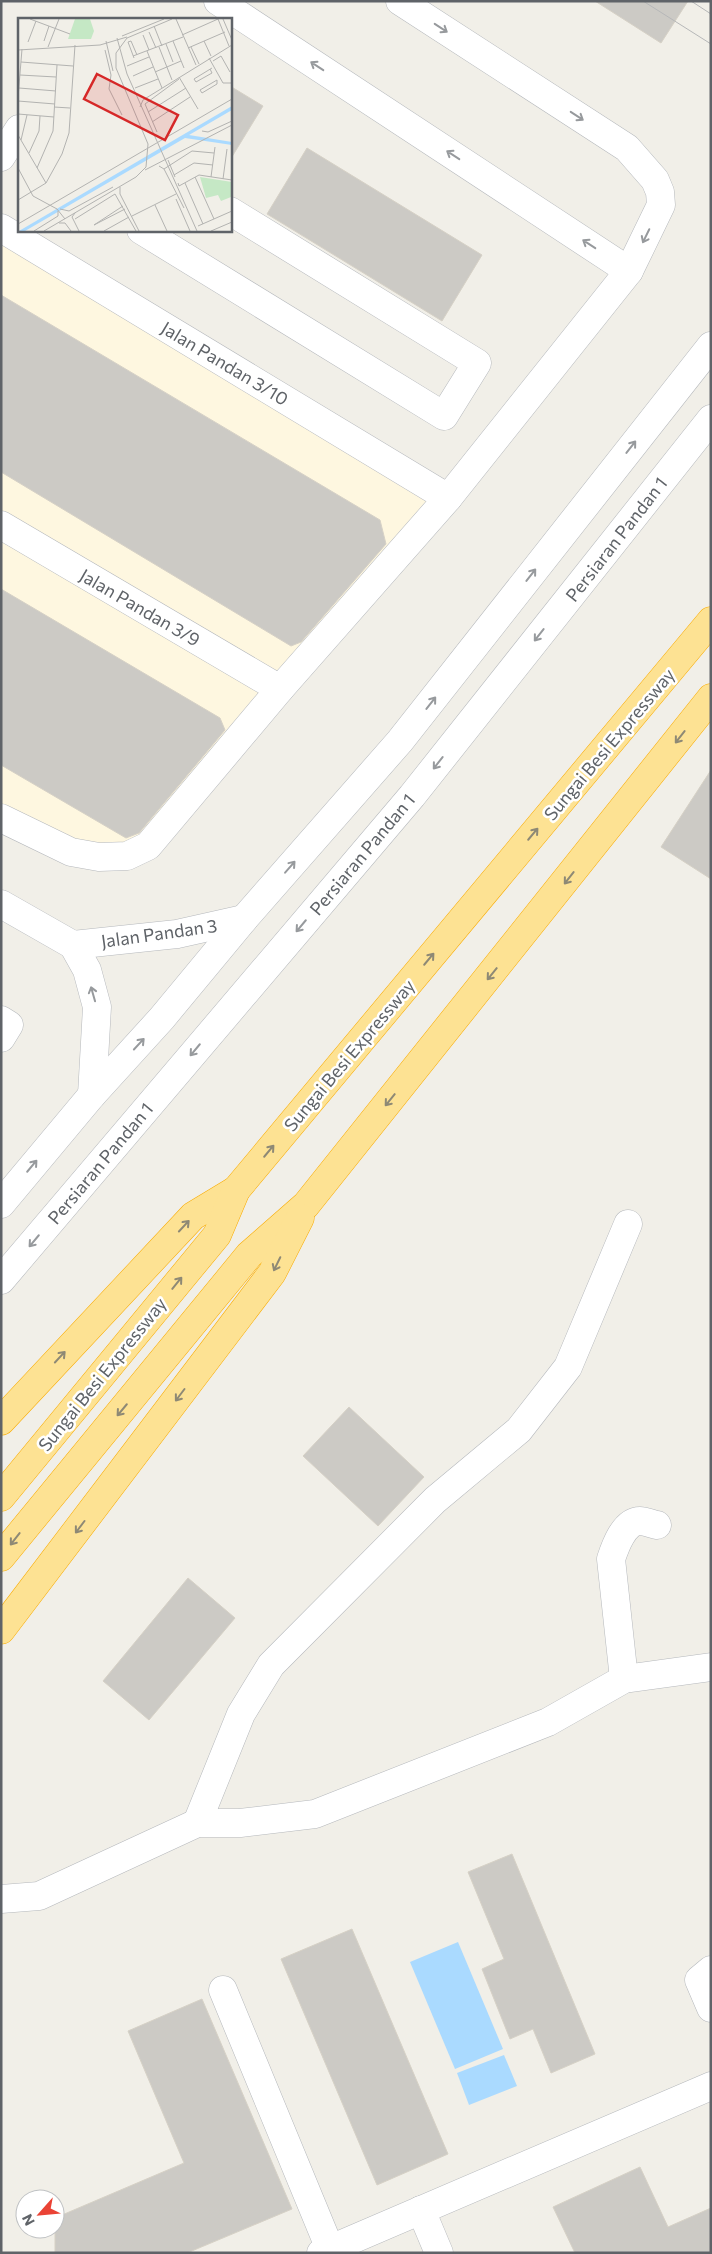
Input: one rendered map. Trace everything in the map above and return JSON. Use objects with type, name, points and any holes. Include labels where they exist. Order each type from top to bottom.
[{"type":"highway","name":"Sungai Besi Expressway","points":[[1,1497],[216,1235],[236,1190],[711,621]]},
{"type":"highway","name":"Sungai Besi Expressway","points":[[1,1557],[249,1255],[306,1205],[711,698]]},
{"type":"highway","points":[[1,1422],[193,1216],[236,1190]]},
{"type":"highway","points":[[1,1630],[272,1273],[306,1205]]},
{"type":"street","points":[[218,1],[629,271]]},
{"type":"street","points":[[1,818],[71,852],[99,857],[126,856],[148,846],[280,689],[448,498],[629,271],[661,205],[660,192],[655,180],[627,148],[400,1]]},
{"type":"street","points":[[143,231],[444,416],[477,363],[231,212]]},
{"type":"street","name":"Jalan Pandan 3/10","points":[[1,228],[448,498]]},
{"type":"street","points":[[1,1204],[92,1095],[162,1018],[244,919],[400,741],[711,346]]},
{"type":"street","name":"Persiaran Pandan 1","points":[[1,1280],[412,796],[711,419]]},
{"type":"street","name":"Jalan Pandan 3/9","points":[[1,525],[280,689]]},
{"type":"street","points":[[1,904],[73,944]]},
{"type":"street","name":"Jalan Pandan 3","points":[[92,1095],[97,1007],[87,970],[73,944],[176,934],[244,919]]},
{"type":"street","points":[[1,1020],[10,1025],[1,1038]]},
{"type":"street","points":[[197,1823],[241,1714],[271,1666],[435,1500],[519,1430],[568,1367],[628,1224]]},
{"type":"street","points":[[624,1679],[611,1559],[615,1546],[633,1523],[641,1521],[656,1525]]},
{"type":"street","points":[[1,1899],[40,1896],[197,1823],[240,1823],[315,1814],[548,1722],[624,1679],[711,1667]]},
{"type":"street","points":[[711,1970],[698,1980],[711,2008]]},
{"type":"street","points":[[223,1990],[325,2251],[711,2086]]},
{"type":"street","points":[[421,2210],[439,2253]]},
{"type":"shaded area","points":[[1,243],[222,375],[427,502],[138,838],[123,845],[96,844],[72,839],[1,804]]},
{"type":"water","points":[[458,1942],[503,2049],[455,2069],[410,1962]]},
{"type":"water","points":[[504,2055],[517,2086],[469,2105],[457,2073]]},
{"type":"building","points":[[595,1],[688,1],[661,43]]},
{"type":"building","points":[[231,87],[263,106],[231,158]]},
{"type":"building","points":[[307,148],[482,255],[442,321],[267,214]]},
{"type":"building","points":[[1,295],[380,520],[386,544],[301,642],[291,646],[1,472]]},
{"type":"building","points":[[1,589],[220,718],[225,730],[139,833],[126,838],[1,765]]},
{"type":"building","points":[[711,770],[711,879],[661,847]]},
{"type":"building","points":[[349,1407],[424,1477],[378,1526],[303,1456]]},
{"type":"building","points":[[188,1578],[235,1618],[149,1720],[103,1681]]},
{"type":"building","points":[[512,1854],[595,2054],[551,2073],[533,2029],[510,2039],[482,1969],[504,1959],[468,1872]]},
{"type":"building","points":[[352,1929],[448,2154],[377,2185],[281,1959]]},
{"type":"building","points":[[202,1999],[292,2209],[187,2253],[55,2253],[55,2239],[65,2239],[65,2214],[184,2163],[128,2031]]},
{"type":"building","points":[[640,2167],[668,2227],[711,2208],[711,2253],[575,2253],[553,2207]]},
{"type":"tram line","points":[[643,1],[711,44]]},
{"type":"tram line","points":[[691,1],[711,14]]}]
